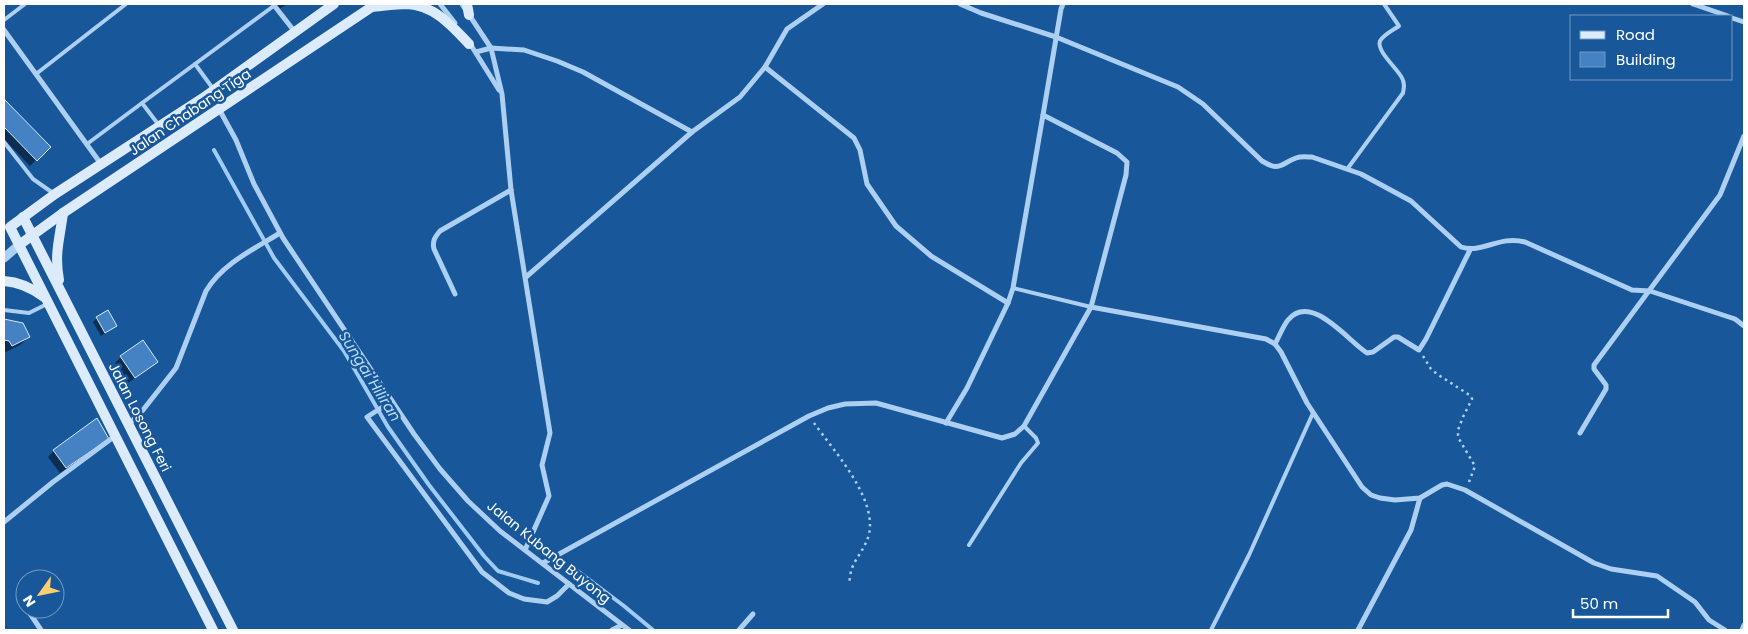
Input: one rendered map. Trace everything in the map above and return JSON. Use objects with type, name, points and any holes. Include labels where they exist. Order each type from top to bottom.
[{"type":"main road","name":"Jalan Chabang Tiga","points":[[7,230],[54,194],[214,90],[334,4]]},
{"type":"main road","points":[[467,4],[469,15]]},
{"type":"main road","points":[[374,6],[420,5],[434,12],[473,48]]},
{"type":"main road","name":"Jalan Chabang Tiga","points":[[19,244],[374,6]]},
{"type":"main road","points":[[60,290],[56,263],[57,241],[63,213]]},
{"type":"main road","name":"Jalan Losong Feri","points":[[23,217],[233,630]]},
{"type":"main road","points":[[7,230],[19,244],[214,630]]},
{"type":"main road","points":[[4,281],[15,282],[48,301]]},
{"type":"street","points":[[440,4],[473,48],[502,94]]},
{"type":"street","points":[[462,4],[491,48],[502,94],[511,190],[550,433],[542,466],[548,496],[525,550]]},
{"type":"street","points":[[526,277],[692,132],[740,97],[766,67],[787,29],[823,4]]},
{"type":"street","points":[[960,4],[981,13],[1056,37],[1178,87],[1215,115],[1262,162],[1271,166],[1280,167],[1295,158],[1312,157],[1361,174],[1411,201],[1455,243],[1470,250],[1504,240],[1525,242],[1632,290],[1650,291],[1735,319],[1744,326]]},
{"type":"street","points":[[946,423],[967,388],[1008,303],[1013,288],[1060,9],[1063,4]]},
{"type":"street","points":[[1693,4],[1725,15]]},
{"type":"street","points":[[274,5],[295,32]]},
{"type":"street","points":[[4,30],[102,164]]},
{"type":"street","points":[[473,48],[524,50],[557,60],[583,72],[692,132]]},
{"type":"street","points":[[766,67],[854,138],[860,150],[867,184],[896,226],[931,256],[1008,303]]},
{"type":"street","name":"Jalan Kubang Buyong","points":[[215,111],[236,140],[254,184],[280,234],[435,462],[468,501],[500,531],[629,630]]},
{"type":"street","points":[[543,563],[809,416],[828,408],[861,402],[876,403],[1002,438],[1015,434],[1024,426],[1091,307],[1126,175],[1127,162],[1117,153],[1043,115]]},
{"type":"street","points":[[1580,433],[1606,389],[1606,385],[1594,369],[1594,365],[1720,194],[1744,136]]},
{"type":"street","points":[[1738,149],[1744,152]]},
{"type":"street","points":[[455,294],[434,249],[435,236],[440,231],[511,190]]},
{"type":"street","points":[[128,424],[142,410],[176,368],[206,291],[212,281],[234,262],[280,234]]},
{"type":"street","points":[[4,258],[19,244]]},
{"type":"street","points":[[1275,344],[1288,319],[1301,312],[1309,311],[1320,315],[1367,354],[1373,352],[1394,337],[1398,337],[1419,350],[1470,250]]},
{"type":"street","points":[[1091,307],[1266,338],[1275,344],[1281,352],[1313,413],[1362,487],[1371,495],[1388,499],[1420,498],[1447,484],[1465,490],[1594,563],[1611,569],[1657,576],[1695,602],[1709,620],[1725,630]]},
{"type":"street","points":[[392,401],[367,417],[482,572],[509,593],[524,599],[547,602],[557,596],[569,584]]},
{"type":"street","points":[[4,522],[53,482],[116,436]]},
{"type":"street","points":[[1358,630],[1411,530],[1420,498]]},
{"type":"street","points":[[739,630],[753,614]]},
{"type":"street","points":[[34,619],[41,630]]},
{"type":"street","points":[[612,630],[622,625]]},
{"type":"street","points":[[1742,630],[1744,625]]},
{"type":"lane","points":[[4,20],[25,4]]},
{"type":"lane","points":[[36,74],[126,4]]},
{"type":"lane","points":[[1348,168],[1403,93],[1402,78],[1380,48],[1380,41],[1399,26],[1384,4]]},
{"type":"lane","points":[[87,144],[274,5]]},
{"type":"lane","points":[[195,64],[214,90]]},
{"type":"lane","points":[[142,103],[162,125]]},
{"type":"lane","points":[[4,142],[33,179],[54,194]]},
{"type":"lane","points":[[1013,288],[1091,307]]},
{"type":"lane","points":[[4,310],[29,313],[48,301]]},
{"type":"lane","points":[[1211,630],[1249,555],[1313,413]]},
{"type":"lane","points":[[969,545],[1021,463],[1038,443],[1036,438],[1024,426]]},
{"type":"path","points":[[1419,350],[1431,369],[1472,398],[1458,430],[1459,439],[1475,466],[1465,490]]},
{"type":"path","points":[[809,416],[858,485],[866,502],[869,532],[865,546],[852,568],[849,583]]},
{"type":"building","points":[[4,99],[51,147],[37,161],[4,127]]},
{"type":"building","points":[[108,310],[117,326],[105,333],[96,317]]},
{"type":"building","points":[[4,319],[23,323],[30,337],[12,346],[9,341],[4,340]]},
{"type":"building","points":[[143,340],[158,362],[135,378],[120,356]]},
{"type":"building","points":[[97,418],[109,439],[66,468],[53,450]]},
{"type":"waterway","name":"Sungai Hiliran","points":[[214,150],[274,258],[344,351],[388,427],[429,485],[484,556],[498,571],[538,583]]},
{"type":"waterway","points":[[571,566],[653,630]]}]
